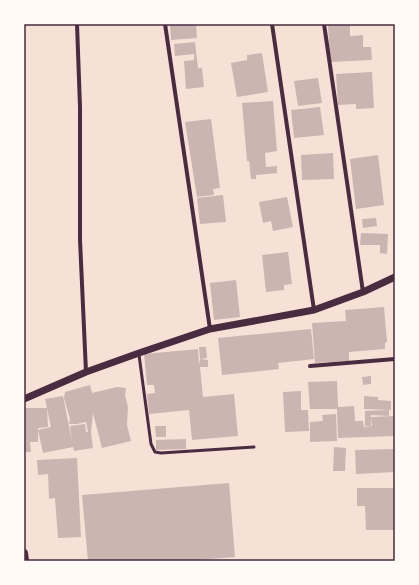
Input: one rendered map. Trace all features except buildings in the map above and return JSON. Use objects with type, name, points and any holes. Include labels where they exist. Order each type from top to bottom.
[{"type":"main road","points":[[24,553],[25,561]]},
{"type":"street","points":[[77,24],[80,107],[80,240],[86,372]]},
{"type":"street","points":[[165,24],[210,330]]},
{"type":"street","points":[[272,24],[314,310]]},
{"type":"street","points":[[324,24],[363,292]]},
{"type":"street","points":[[24,399],[86,372],[138,353],[210,330],[314,310],[363,292],[395,277]]},
{"type":"street","points":[[310,366],[395,359]]},
{"type":"lane","points":[[138,353],[151,444],[155,452],[161,453],[254,447]]}]
